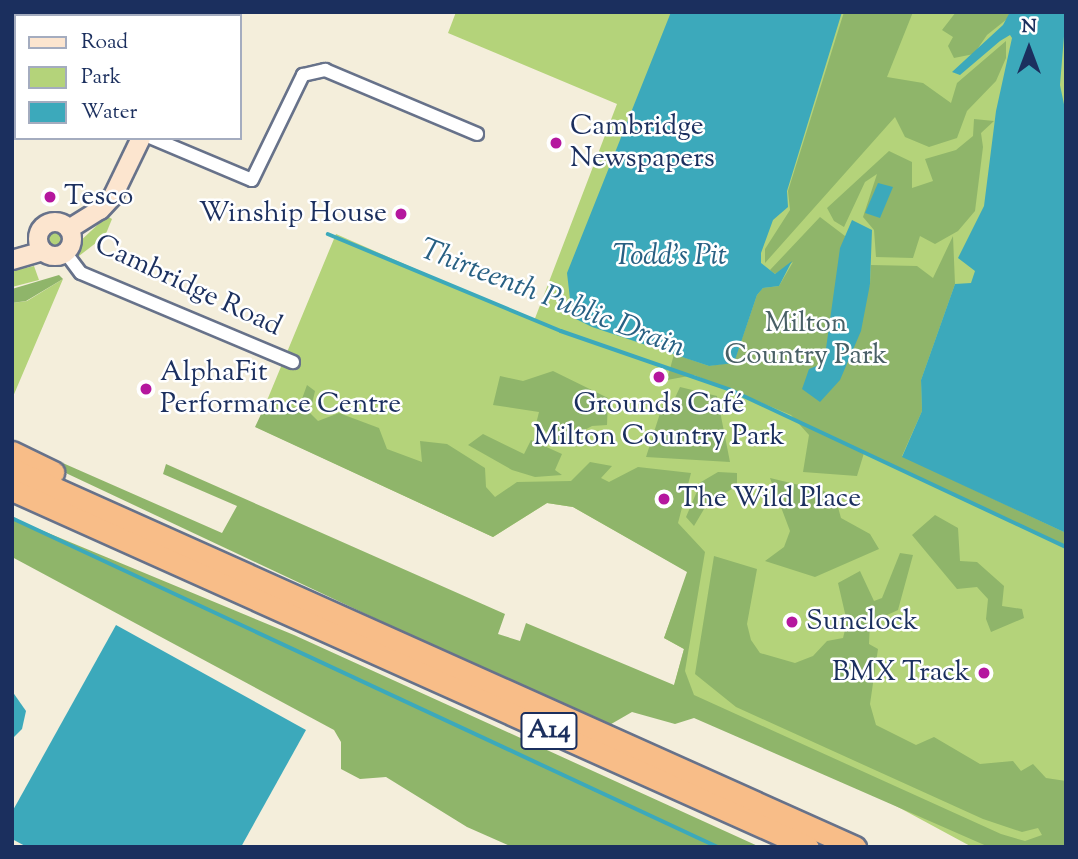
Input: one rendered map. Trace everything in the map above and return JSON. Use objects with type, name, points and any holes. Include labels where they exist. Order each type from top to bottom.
[{"type":"highway","name":"A14","points":[[12,452],[170,530],[195,551]]},
{"type":"highway","name":"A14","points":[[12,469],[855,847]]},
{"type":"highway","name":"A14","points":[[12,490],[808,847]]},
{"type":"highway","name":"A14","points":[[12,506],[92,537],[132,544]]},
{"type":"street","points":[[157,140],[252,180],[303,75],[325,70],[477,134]]},
{"type":"street","name":"Cambridge Road","points":[[69,229],[92,217],[113,196],[140,140]]},
{"type":"street","points":[[12,260],[43,251],[54,256],[65,253],[72,241],[69,229],[58,222],[46,225],[38,237],[43,251]]},
{"type":"street","name":"Cambridge Road","points":[[65,253],[81,273],[293,362]]},
{"type":"green space","name":"Milton Country Park","points":[[456,12],[1066,12],[1066,847],[972,847],[674,686],[684,649],[664,638],[688,572],[573,507],[547,503],[493,537],[256,427],[336,234],[534,321],[617,104],[448,33]]},
{"type":"green space","points":[[844,12],[913,12],[887,77],[923,83],[951,103],[957,83],[1006,41],[1006,58],[996,81],[967,111],[957,138],[929,147],[905,137],[895,117],[765,263],[765,249],[790,210],[788,191]]},
{"type":"green space","points":[[956,12],[1012,12],[1012,15],[987,35],[974,54],[954,58],[948,46],[953,37],[942,30]]},
{"type":"green space","points":[[974,119],[994,121],[981,133],[983,147],[975,211],[958,231],[935,244],[920,236],[913,258],[876,257],[874,230],[863,217],[877,174],[865,182],[844,227],[834,221],[827,208],[889,151],[912,162],[912,188],[933,181],[925,159],[956,150],[973,136]]},
{"type":"green space","points":[[107,216],[112,219],[105,236],[75,259],[76,245]]},
{"type":"green space","points":[[820,217],[845,236],[820,401],[870,284],[871,265],[917,266],[933,278],[953,236],[955,284],[921,380],[922,411],[902,456],[1066,533],[1066,546],[864,453],[857,476],[803,472],[809,435],[791,415],[694,375],[667,380],[674,354],[709,366],[734,362],[757,295],[763,288],[779,286],[793,262],[775,274],[770,270]]},
{"type":"green space","points":[[51,229],[59,229],[65,239],[59,249],[51,249],[45,243],[45,235]]},
{"type":"green space","points":[[34,266],[39,280],[12,287],[12,271]]},
{"type":"green space","points":[[59,275],[63,279],[26,301],[12,303],[12,289]]},
{"type":"green space","points":[[63,279],[12,399],[12,303],[27,301]]},
{"type":"green space","points":[[553,371],[608,398],[607,425],[592,426],[561,443],[536,424],[539,412],[493,405],[500,376],[523,381]]},
{"type":"green space","points":[[307,385],[315,391],[310,413],[318,421],[339,413],[379,428],[387,449],[422,462],[420,441],[447,444],[485,468],[486,487],[495,497],[517,482],[571,481],[590,462],[612,466],[601,478],[609,482],[638,467],[691,473],[678,523],[705,552],[685,671],[694,695],[1001,834],[1025,841],[1042,835],[1038,828],[1022,832],[983,819],[736,707],[695,674],[714,556],[757,569],[747,624],[751,640],[760,653],[795,663],[813,656],[827,641],[843,638],[847,622],[838,583],[860,571],[874,601],[882,598],[900,553],[913,555],[898,610],[870,623],[869,644],[878,649],[870,704],[876,725],[916,745],[934,737],[980,764],[1013,761],[1021,771],[1033,764],[1046,778],[1066,781],[1066,847],[989,847],[694,718],[675,724],[632,712],[606,727],[36,459],[40,453],[222,533],[237,506],[163,474],[166,464],[505,614],[498,634],[520,641],[526,623],[674,685],[684,649],[664,638],[687,572],[573,507],[547,503],[493,537],[255,427],[263,410],[299,407]]},
{"type":"green space","points":[[680,387],[717,396],[730,462],[646,457],[662,407],[674,400]]},
{"type":"green space","points":[[483,434],[524,454],[531,440],[562,454],[555,470],[562,475],[535,477],[512,470],[468,445]]},
{"type":"green space","points":[[718,472],[737,473],[737,486],[707,504],[694,526],[686,517],[701,482]]},
{"type":"green space","points":[[770,478],[824,491],[836,500],[841,518],[870,534],[879,549],[815,577],[765,561],[784,547],[790,531]]},
{"type":"green space","points":[[935,515],[958,528],[960,561],[977,562],[1004,586],[1002,606],[1022,609],[1024,618],[991,632],[986,619],[988,599],[977,587],[957,589],[912,535]]},
{"type":"green space","points":[[12,518],[294,635],[760,847],[512,847],[467,827],[386,777],[360,779],[341,769],[341,742],[334,730],[12,557]]},
{"type":"water","name":"Todd's Pit","points":[[671,12],[842,12],[787,191],[788,207],[773,220],[761,253],[761,263],[775,274],[792,261],[779,286],[763,288],[757,295],[734,363],[709,366],[592,327],[576,319],[570,299],[567,273]]},
{"type":"water","points":[[1010,12],[1066,12],[1060,85],[1066,114],[1066,533],[902,457],[922,411],[921,380],[955,284],[971,283],[975,271],[958,258],[984,206],[996,111],[1012,38],[1010,35],[1000,41],[960,75],[952,72],[1003,25]]},
{"type":"water","points":[[878,183],[893,187],[880,218],[865,213]]},
{"type":"water","points":[[852,220],[872,230],[870,284],[861,331],[840,380],[820,402],[802,389],[809,369],[824,363],[840,248]]},
{"type":"water","points":[[116,625],[306,730],[241,847],[27,847],[12,839],[12,812]]},
{"type":"water","points":[[12,691],[26,711],[22,729],[12,739]]},
{"type":"waterway","name":"Thirteenth Public Drain","points":[[328,234],[561,331],[731,390],[1066,547]]},
{"type":"waterway","points":[[12,518],[718,847]]},
{"type":"place","name":"Cambridge Newspapers","points":[[556,143]]},
{"type":"place","name":"Tesco","points":[[50,197]]},
{"type":"place","name":"Winship House","points":[[401,214]]},
{"type":"place","name":"Grounds Café Milton Country Park","points":[[659,377]]},
{"type":"place","name":"AlphaFit Performance Centre","points":[[146,389]]},
{"type":"place","name":"The Wild Place","points":[[664,499]]},
{"type":"place","name":"Sunclock","points":[[792,622]]},
{"type":"place","name":"BMX Track","points":[[984,673]]}]
